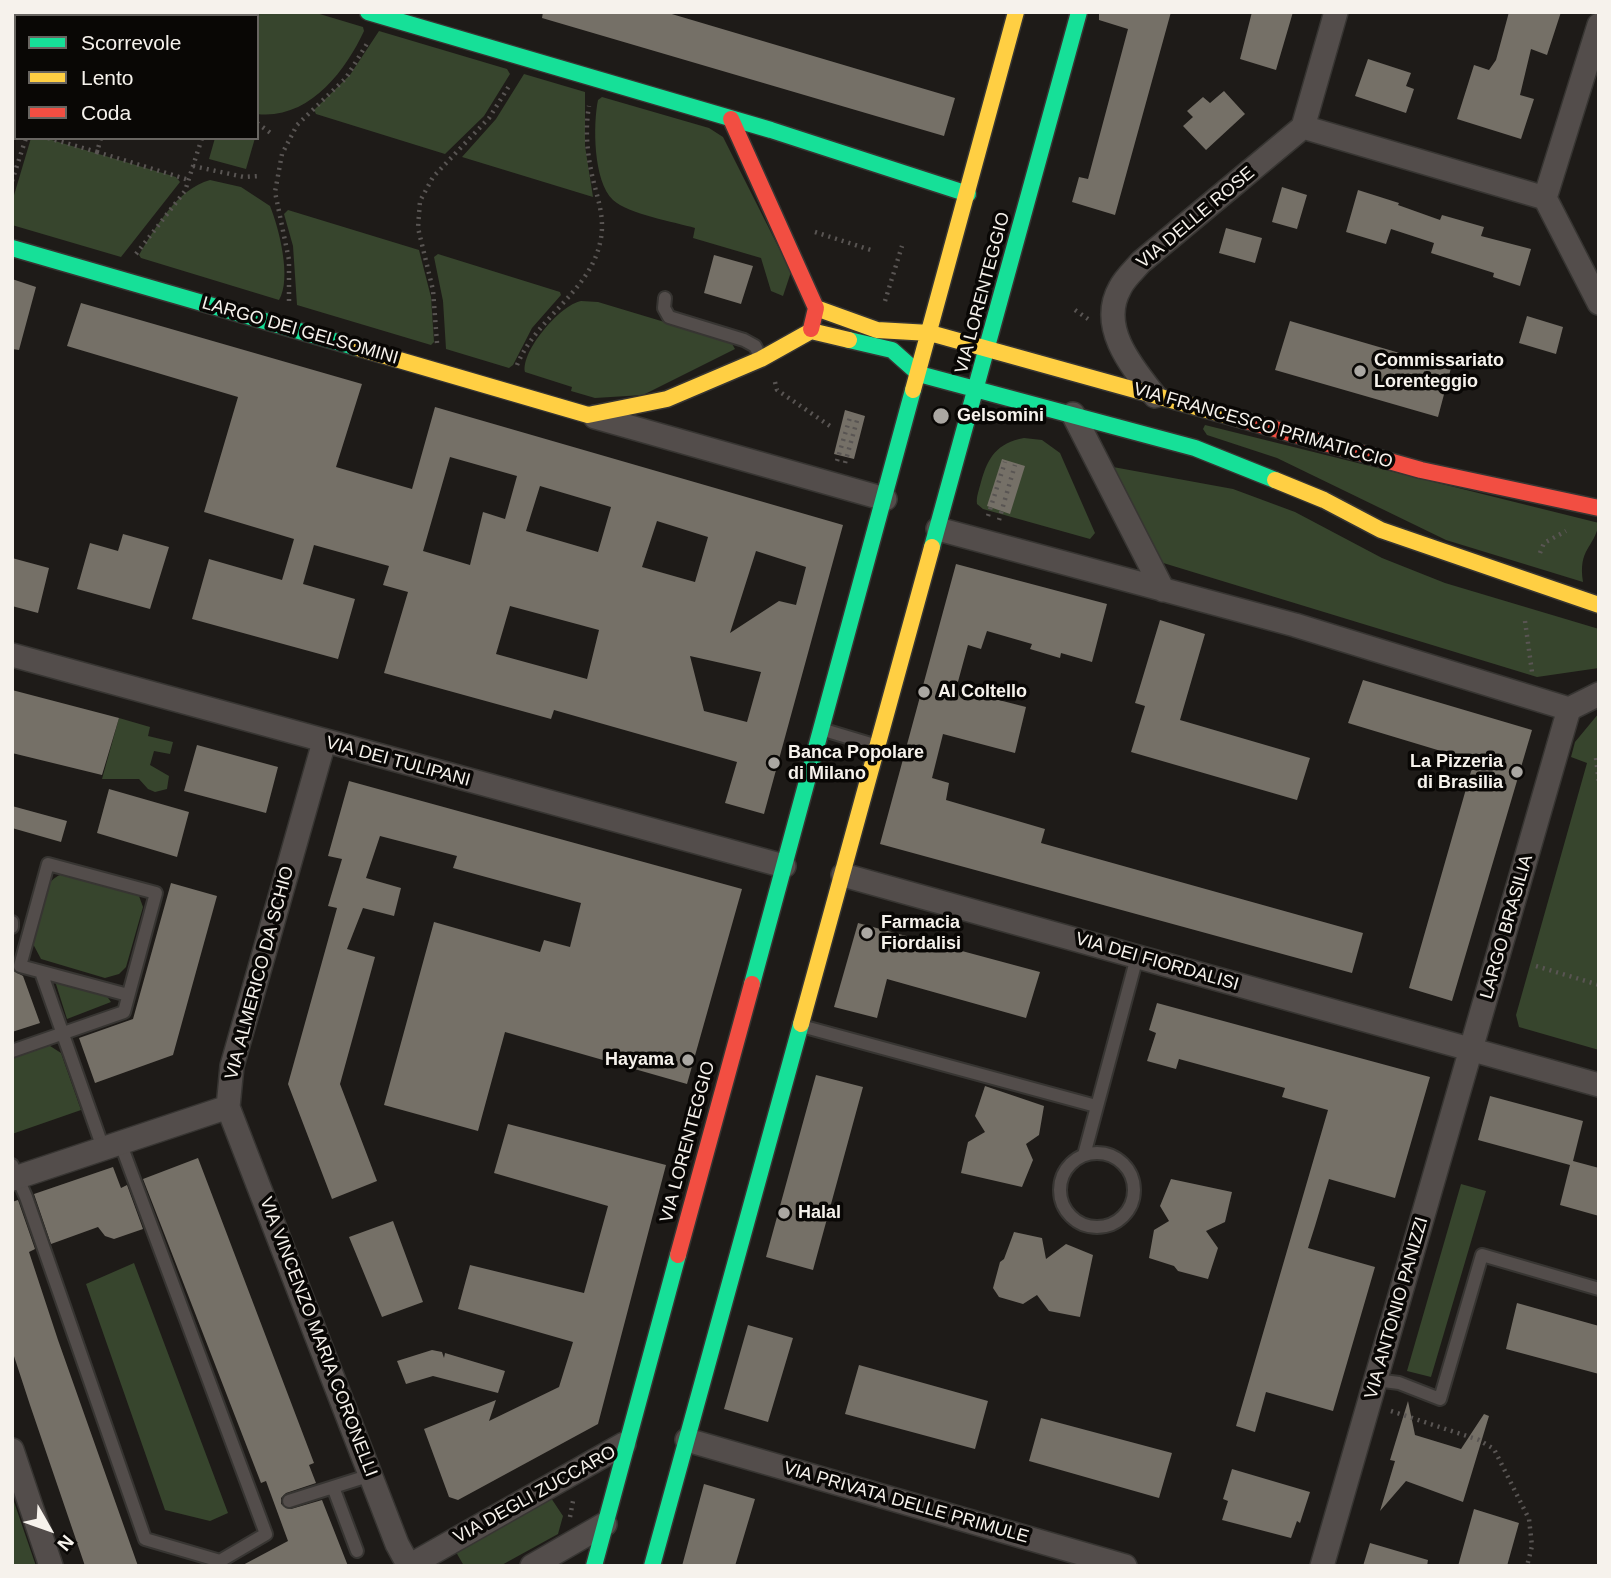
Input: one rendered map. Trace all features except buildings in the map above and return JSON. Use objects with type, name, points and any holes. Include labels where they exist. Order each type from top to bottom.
[{"type":"street","points":[[368,12],[731,119],[968,194]]},
{"type":"street","name":"VIA LORENTEGGIO","points":[[594,1566],[624,1444],[885,499],[1016,12]]},
{"type":"street","name":"VIA LORENTEGGIO","points":[[652,1566],[1079,12]]},
{"type":"street","points":[[1336,12],[1303,127],[1545,198]]},
{"type":"street","points":[[1599,25],[1545,198],[1599,303]]},
{"type":"street","points":[[731,119],[816,308],[811,331],[892,350],[919,374],[1195,448],[1324,500],[1381,530],[1599,605],[1599,599]]},
{"type":"street","name":"VIA DELLE ROSE","points":[[1155,396],[1122,349],[1114,328],[1117,294],[1141,262],[1303,127]]},
{"type":"street","name":"LARGO DEI GELSOMINI","points":[[12,248],[885,499]]},
{"type":"street","points":[[816,308],[877,330],[898,334],[930,333]]},
{"type":"street","name":"LARGO DEI GELSOMINI","points":[[588,415],[667,399],[761,359],[811,331]]},
{"type":"street","name":"VIA FRANCESCO PRIMATICCIO","points":[[930,333],[1421,470],[1599,508]]},
{"type":"street","points":[[1195,448],[1197,428],[1217,412]]},
{"type":"street","points":[[1073,414],[1163,590]]},
{"type":"street","points":[[938,528],[1295,625],[1569,709],[1599,694]]},
{"type":"street","name":"VIA DEI TULIPANI","points":[[12,655],[784,866]]},
{"type":"street","name":"LARGO BRASILIA","points":[[1472,1050],[1569,709]]},
{"type":"street","name":"VIA ALMERICO DA SCHIO","points":[[229,1107],[232,1066],[324,742]]},
{"type":"street","name":"VIA DEI FIORDALISI","points":[[843,874],[1472,1050]]},
{"type":"street","points":[[1472,1050],[1599,1085]]},
{"type":"street","name":"VIA ANTONIO PANIZZI","points":[[1322,1566],[1472,1050]]},
{"type":"street","points":[[14,1174],[229,1107]]},
{"type":"street","name":"VIA VINCENZO MARIA CORONELLI","points":[[229,1107],[371,1475],[409,1566]]},
{"type":"street","name":"VIA PRIVATA DELLE PRIMULE","points":[[687,1440],[1125,1566]]},
{"type":"street","name":"VIA DEGLI ZUCCARO","points":[[409,1566],[624,1444]]},
{"type":"street","points":[[12,1450],[51,1566]]},
{"type":"street","points":[[532,1566],[605,1524]]},
{"type":"lane","points":[[665,298],[665,311],[670,317],[744,340],[755,346],[761,359]]},
{"type":"lane","points":[[822,729],[878,746]]},
{"type":"lane","points":[[12,1051],[124,1012],[156,894],[48,864],[16,969],[41,972],[128,995]]},
{"type":"lane","points":[[12,922],[12,927]]},
{"type":"lane","points":[[1084,1155],[1106,1154],[1125,1166],[1131,1175],[1133,1197],[1123,1217],[1114,1223],[1092,1227],[1082,1224],[1065,1210],[1059,1189],[1066,1168],[1084,1155],[1137,957]]},
{"type":"lane","points":[[14,1174],[145,1539],[220,1561],[266,1534],[111,1145],[63,1034],[41,972]]},
{"type":"lane","points":[[801,1026],[1096,1106]]},
{"type":"lane","points":[[1376,1380],[1399,1383],[1440,1399],[1482,1255],[1599,1289]]},
{"type":"lane","points":[[289,1501],[371,1475]]},
{"type":"lane","points":[[333,1487],[357,1551]]},
{"type":"path","points":[[288,309],[289,260],[275,192],[281,160],[297,125],[346,78],[373,32]]},
{"type":"path","points":[[436,351],[435,302],[418,229],[420,201],[433,177],[489,118],[516,72]]},
{"type":"path","points":[[514,374],[535,332],[582,282],[600,246],[601,208],[589,163],[586,135],[591,95]]},
{"type":"path","points":[[259,124],[272,134]]},
{"type":"path","points":[[12,181],[25,140]]},
{"type":"path","points":[[55,140],[189,180]]},
{"type":"path","points":[[97,152],[100,140]]},
{"type":"path","points":[[131,262],[150,233],[182,195],[201,140]]},
{"type":"path","points":[[193,166],[244,177],[259,176]]},
{"type":"path","points":[[812,232],[874,251]]},
{"type":"path","points":[[883,307],[902,246]]},
{"type":"path","points":[[775,377],[776,390],[830,426]]},
{"type":"path","points":[[837,463],[851,414]]},
{"type":"path","points":[[844,465],[858,417]]},
{"type":"path","points":[[988,516],[1006,462]]},
{"type":"path","points":[[999,520],[1015,465]]},
{"type":"path","points":[[1539,555],[1544,543],[1575,526]]},
{"type":"path","points":[[1525,621],[1532,677]]},
{"type":"path","points":[[1598,759],[1599,784]]},
{"type":"path","points":[[1536,966],[1599,985]]},
{"type":"path","points":[[1391,1410],[1395,1415],[1479,1440],[1494,1449],[1529,1519],[1532,1546],[1527,1566]]},
{"type":"green space","points":[[64,12],[203,12],[203,14]]},
{"type":"green space","points":[[313,12],[363,27],[364,31],[346,62],[323,90],[293,109],[275,114],[259,114],[259,14],[215,14]]},
{"type":"green space","points":[[379,31],[507,69],[510,74],[484,116],[445,154],[316,114],[314,110],[350,75]]},
{"type":"green space","points":[[524,74],[585,92],[585,146],[593,197],[462,157],[496,119]]},
{"type":"green space","points":[[602,97],[709,128],[723,137],[791,272],[783,296],[771,291],[761,258],[693,238],[695,228],[640,213],[613,200],[602,180],[596,152],[596,110],[598,100]]},
{"type":"green space","points":[[30,140],[52,140],[176,177],[180,182],[121,257],[12,225],[12,202]]},
{"type":"green space","points":[[214,140],[254,140],[246,169],[209,159]]},
{"type":"green space","points":[[210,180],[241,187],[270,206],[280,240],[284,267],[283,291],[279,300],[141,258],[139,255],[177,201],[198,185]]},
{"type":"green space","points":[[288,210],[419,250],[431,297],[434,342],[431,345],[297,305],[293,246],[284,214]]},
{"type":"green space","points":[[438,254],[560,292],[561,295],[532,328],[509,368],[446,349],[443,301],[434,257]]},
{"type":"green space","points":[[581,301],[598,302],[731,342],[735,349],[643,395],[595,398],[571,391],[572,387],[525,372],[525,363],[535,341],[563,311]]},
{"type":"green space","points":[[1205,425],[1599,523],[1583,562],[1583,582],[1446,540],[1277,458],[1207,435],[1203,429]]},
{"type":"green space","points":[[1024,438],[1042,440],[1060,453],[1095,533],[1090,539],[983,509],[977,504],[981,482],[991,458],[1007,443]]},
{"type":"green space","points":[[1113,467],[1233,489],[1295,512],[1382,558],[1445,583],[1599,629],[1599,668],[1537,677],[1160,562],[1110,473]]},
{"type":"green space","points":[[1599,713],[1599,1050],[1519,1027],[1516,1015],[1587,763],[1571,757],[1575,742]]},
{"type":"green space","points":[[119,718],[150,727],[148,736],[173,742],[170,754],[154,751],[150,765],[169,776],[167,789],[155,792],[139,779],[102,779]]},
{"type":"green space","points":[[68,873],[139,896],[143,907],[126,967],[119,974],[105,978],[41,959],[32,942],[45,890],[58,876]]},
{"type":"green space","points":[[55,981],[106,995],[111,1002],[67,1019]]},
{"type":"green space","points":[[47,1044],[61,1053],[81,1110],[12,1134],[12,1056]]},
{"type":"green space","points":[[1461,1184],[1486,1191],[1431,1377],[1407,1371]]},
{"type":"green space","points":[[134,1263],[228,1513],[210,1521],[165,1510],[86,1284]]},
{"type":"green space","points":[[12,1496],[36,1566],[12,1566]]},
{"type":"green space","points":[[551,1498],[563,1516],[558,1534],[500,1566],[464,1566],[456,1552]]},
{"type":"traffic: fast","points":[[368,12],[771,130],[968,194]]},
{"type":"traffic: fast","points":[[932,547],[1079,12]]},
{"type":"traffic: fast","points":[[12,248],[358,348]]},
{"type":"traffic: fast","points":[[849,340],[892,350],[919,374],[1195,448],[1275,480]]},
{"type":"traffic: fast","points":[[752,984],[913,390]]},
{"type":"traffic: fast","points":[[652,1566],[801,1024]]},
{"type":"traffic: fast","points":[[594,1566],[678,1255]]},
{"type":"traffic: slow","points":[[913,390],[1016,12]]},
{"type":"traffic: slow","points":[[816,308],[877,330],[930,333],[1243,420]]},
{"type":"traffic: slow","points":[[358,348],[588,415],[667,399],[761,359],[811,331],[849,340]]},
{"type":"traffic: slow","points":[[1275,480],[1324,500],[1381,530],[1599,605]]},
{"type":"traffic: slow","points":[[801,1024],[932,547]]},
{"type":"traffic: jam","points":[[731,119],[816,308],[811,329]]},
{"type":"traffic: jam","points":[[1243,420],[1421,470],[1599,508]]},
{"type":"traffic: jam","points":[[678,1255],[752,984]]},
{"type":"place","name":"Commissariato Lorenteggio","points":[[1360,371]]},
{"type":"place","name":"Gelsomini","points":[[941,416]]},
{"type":"place","name":"Al Coltello","points":[[924,692]]},
{"type":"place","name":"Banca Popolare di Milano","points":[[774,763]]},
{"type":"place","name":"La Pizzeria di Brasilia","points":[[1517,772]]},
{"type":"place","name":"Farmacia Fiordalisi","points":[[867,933]]},
{"type":"place","name":"Hayama","points":[[688,1060]]},
{"type":"place","name":"Halal","points":[[784,1213]]}]
